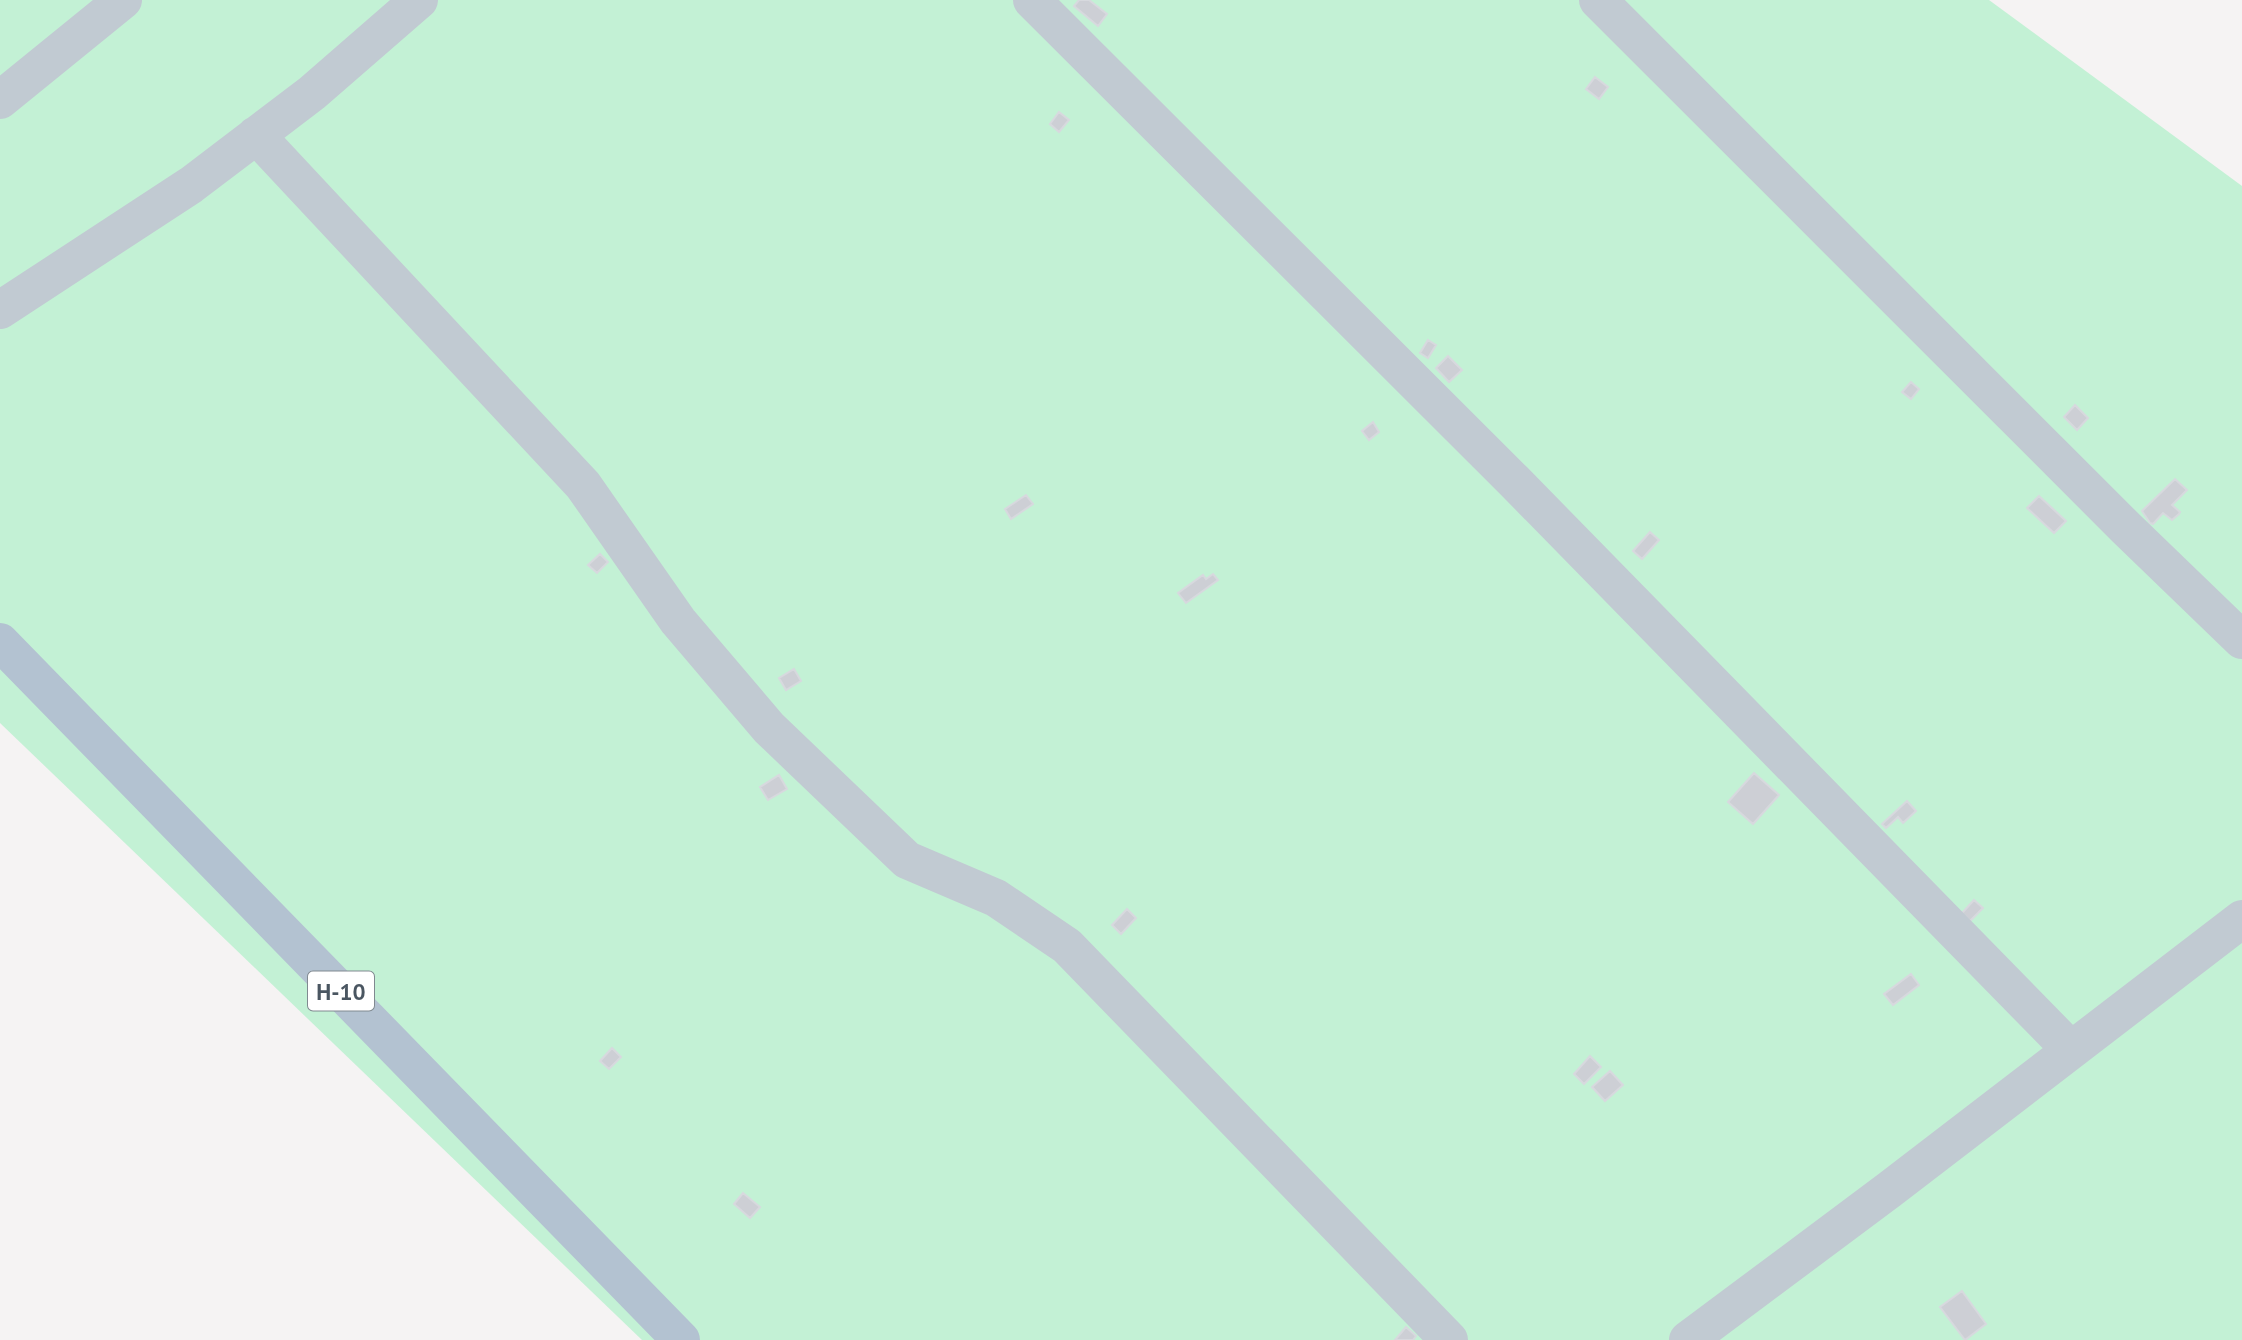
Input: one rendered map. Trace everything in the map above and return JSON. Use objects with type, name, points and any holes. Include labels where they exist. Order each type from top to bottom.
[{"type":"main road","name":"Н-10","points":[[0,642],[681,1340]]},
{"type":"street","points":[[0,310],[191,185],[312,93],[419,0]]},
{"type":"street","points":[[1032,0],[1514,481],[2071,1051]]},
{"type":"street","points":[[1598,0],[2126,528],[2242,640]]},
{"type":"street","points":[[0,100],[108,4]]},
{"type":"street","points":[[256,135],[583,485],[678,621],[769,728],[907,860],[996,898],[1067,946],[1449,1340]]},
{"type":"street","points":[[1688,1340],[1889,1191],[2242,919]]},
{"type":"green space","points":[[0,0],[1989,0],[2242,186],[2242,1340],[642,1340],[0,723]]},
{"type":"building","points":[[1079,0],[1089,0],[1107,14],[1098,26],[1074,6]]},
{"type":"building","points":[[1595,77],[1608,87],[1599,99],[1586,89]]},
{"type":"building","points":[[1059,112],[1069,120],[1059,132],[1050,124]]},
{"type":"building","points":[[1428,340],[1436,345],[1428,358],[1420,353]]},
{"type":"building","points":[[1448,356],[1462,370],[1449,382],[1436,368]]},
{"type":"building","points":[[1911,382],[1919,389],[1911,399],[1902,392]]},
{"type":"building","points":[[2075,405],[2088,418],[2077,430],[2064,417]]},
{"type":"building","points":[[1373,422],[1379,432],[1369,440],[1362,431]]},
{"type":"building","points":[[2175,479],[2187,490],[2172,505],[2179,514],[2172,520],[2163,513],[2153,524],[2150,523],[2142,511]]},
{"type":"building","points":[[1026,495],[1033,504],[1011,519],[1005,509]]},
{"type":"building","points":[[2039,496],[2066,521],[2054,533],[2027,508]]},
{"type":"building","points":[[1650,532],[1659,540],[1642,559],[1633,551]]},
{"type":"building","points":[[600,554],[608,562],[597,573],[588,565]]},
{"type":"building","points":[[1213,574],[1218,580],[1186,603],[1178,593],[1203,575],[1206,579]]},
{"type":"building","points":[[794,669],[801,681],[786,690],[779,678]]},
{"type":"building","points":[[1754,773],[1779,795],[1753,824],[1728,802]]},
{"type":"building","points":[[779,775],[787,789],[768,800],[760,787]]},
{"type":"building","points":[[1907,801],[1916,811],[1903,823],[1898,817],[1886,828],[1882,824]]},
{"type":"building","points":[[1974,900],[1983,908],[1970,921],[1962,913]]},
{"type":"building","points":[[1127,909],[1136,918],[1121,934],[1112,925]]},
{"type":"building","points":[[1911,974],[1919,985],[1893,1005],[1884,994]]},
{"type":"building","points":[[612,1048],[621,1057],[609,1069],[600,1061]]},
{"type":"building","points":[[1590,1056],[1601,1067],[1584,1084],[1574,1074]]},
{"type":"building","points":[[1610,1071],[1623,1085],[1605,1101],[1592,1087]]},
{"type":"building","points":[[743,1193],[760,1207],[750,1218],[734,1204]]},
{"type":"building","points":[[1962,1291],[1986,1324],[1965,1340],[1940,1307]]},
{"type":"building","points":[[1406,1327],[1416,1336],[1413,1340],[1395,1340]]}]
